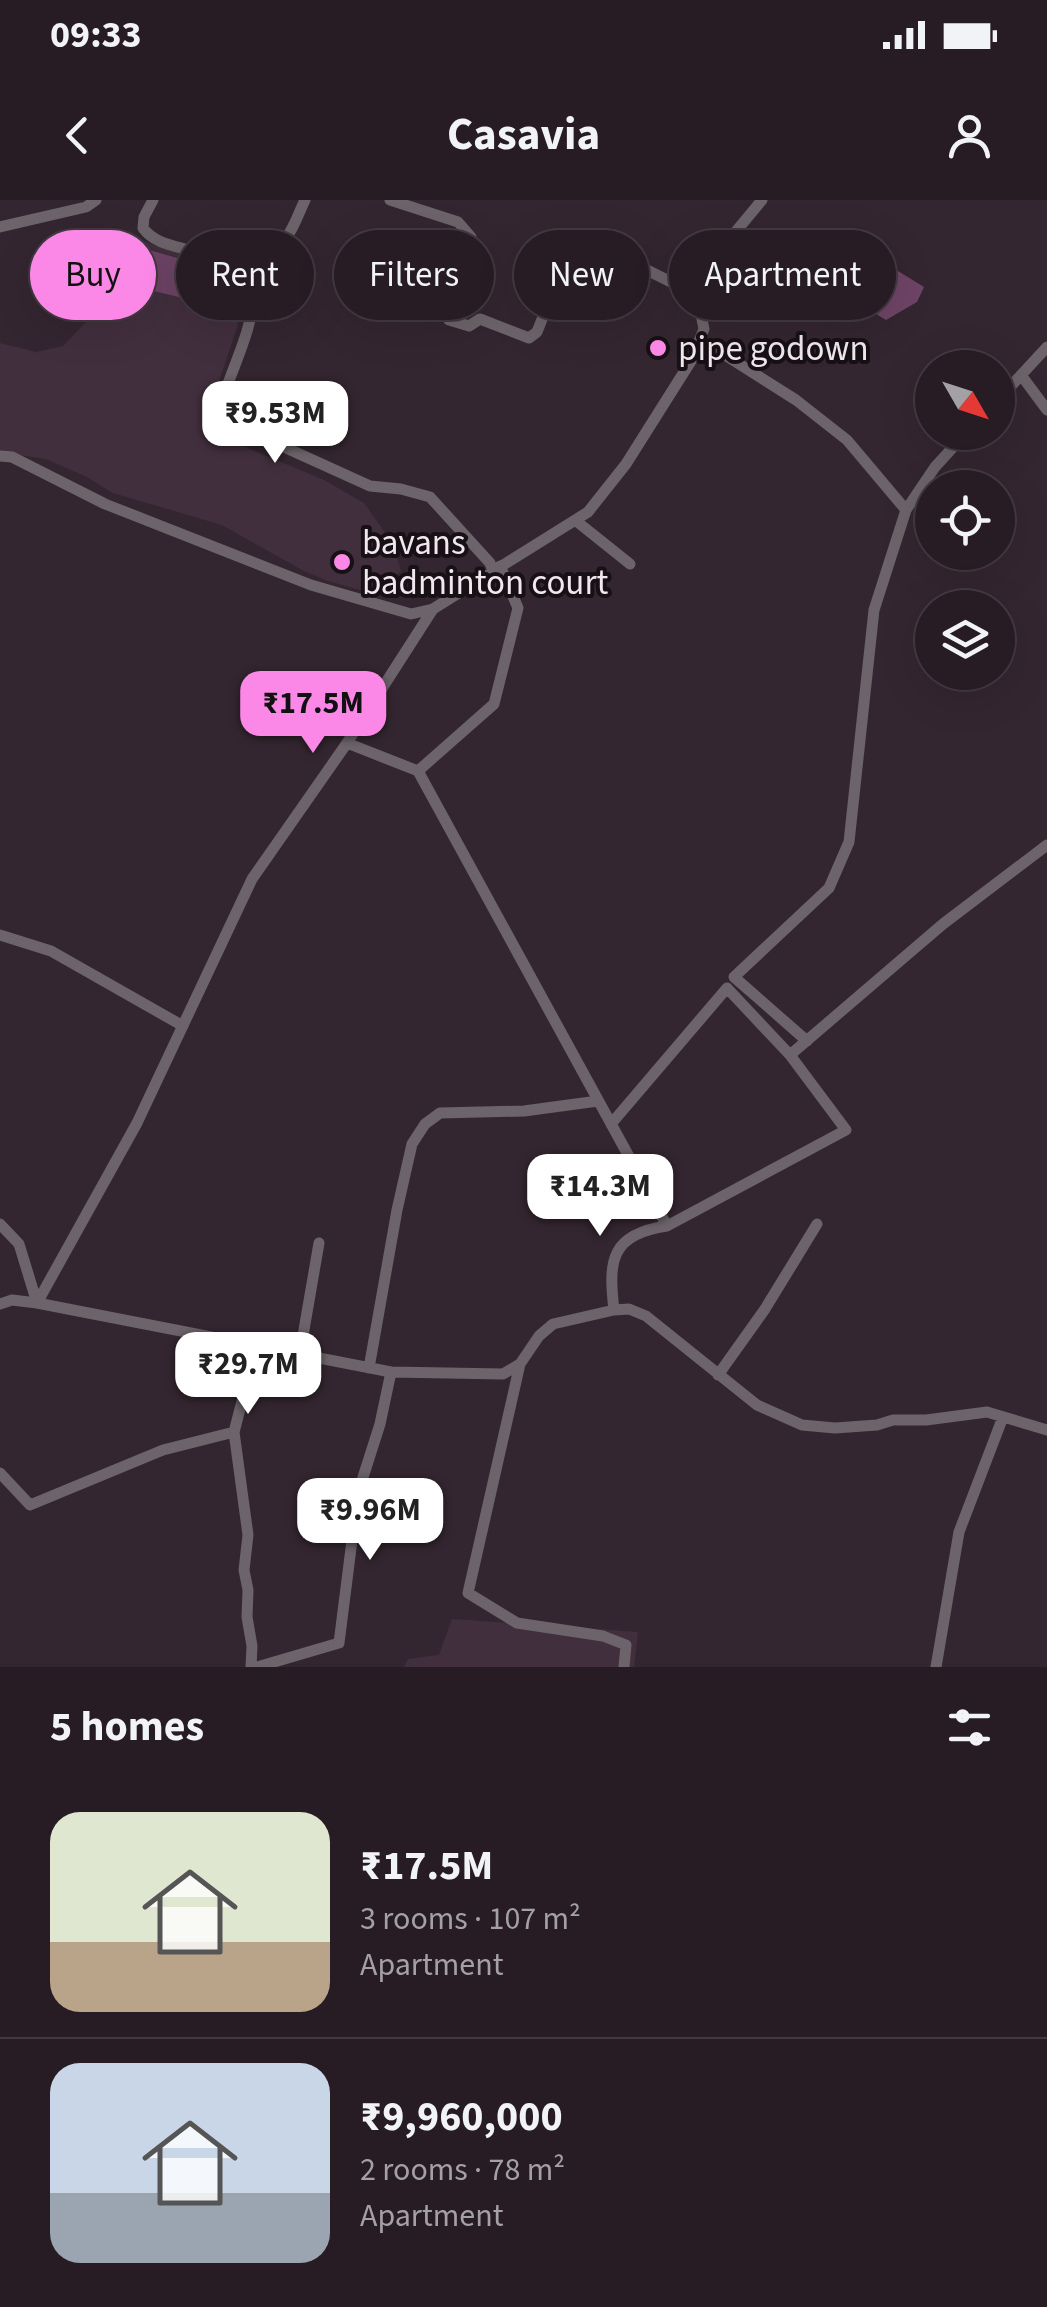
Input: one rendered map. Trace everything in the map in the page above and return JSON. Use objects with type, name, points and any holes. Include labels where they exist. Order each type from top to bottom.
[{"type":"street","points":[[0,226],[86,207],[96,200]]},
{"type":"street","points":[[153,200],[143,228],[148,236],[176,247]]},
{"type":"street","points":[[291,230],[305,200]]},
{"type":"street","points":[[390,200],[458,222],[471,238],[449,308],[449,320],[470,326],[480,319],[529,338],[536,332],[550,300],[585,312],[619,256],[669,281]]},
{"type":"street","points":[[737,230],[762,200]]},
{"type":"street","points":[[248,320],[218,417],[365,484],[430,498],[497,568],[518,608],[494,704],[418,772]]},
{"type":"street","points":[[0,456],[12,457],[104,504],[312,585],[411,614],[433,609],[588,512],[626,464],[691,360],[704,329],[702,320]]},
{"type":"street","points":[[700,339],[796,400],[847,440],[906,510]]},
{"type":"street","points":[[1015,381],[1047,347]]},
{"type":"street","points":[[1020,375],[1047,410]]},
{"type":"street","points":[[806,1041],[734,977],[829,888],[849,842],[874,610],[906,510],[950,450]]},
{"type":"street","points":[[575,520],[630,564]]},
{"type":"street","points":[[37,1303],[137,1123],[252,879],[347,743],[433,609]]},
{"type":"street","points":[[347,743],[418,772],[666,1226]]},
{"type":"street","points":[[790,1055],[943,924],[1047,845]]},
{"type":"street","points":[[0,935],[51,951],[183,1026]]},
{"type":"street","points":[[611,1124],[727,988],[790,1055],[846,1130],[666,1226],[640,1230],[619,1247],[610,1275],[614,1310]]},
{"type":"street","points":[[369,1368],[412,1144],[425,1124],[440,1113],[524,1112],[598,1101]]},
{"type":"street","points":[[0,1224],[18,1244],[37,1303]]},
{"type":"street","points":[[718,1375],[766,1309],[817,1224]]},
{"type":"street","points":[[300,1353],[319,1243]]},
{"type":"street","points":[[0,1304],[12,1300],[37,1303],[392,1372],[504,1374],[520,1364]]},
{"type":"street","points":[[624,1667],[626,1645],[603,1636],[517,1623],[468,1593],[520,1364],[539,1336],[553,1324],[629,1309],[646,1316],[757,1405],[802,1425],[835,1428],[987,1412],[1047,1430]]},
{"type":"street","points":[[280,1350],[246,1386],[234,1432],[248,1536],[244,1570],[254,1667],[339,1643],[358,1493],[392,1372]]},
{"type":"street","points":[[936,1667],[959,1532],[1003,1416]]},
{"type":"street","points":[[0,1473],[30,1504],[163,1450],[234,1432]]},
{"type":"shaded area","points":[[156,245],[176,252],[176,320],[238,320],[209,411],[212,426],[250,449],[324,480],[364,503],[393,544],[401,571],[381,590],[368,592],[328,581],[222,525],[113,493],[46,459],[0,452],[0,343],[36,352],[63,346],[88,320],[156,320]]},
{"type":"shaded area","points":[[156,252],[176,258],[176,296],[156,292]]},
{"type":"shaded area","points":[[896,271],[924,287],[917,302],[896,314]]},
{"type":"shaded area","points":[[452,1619],[638,1632],[634,1667],[404,1667],[408,1659],[439,1655]]},
{"type":"place","name":"pipe godown","points":[[658,348]]},
{"type":"place","name":"bavans badminton court","points":[[342,562]]}]
